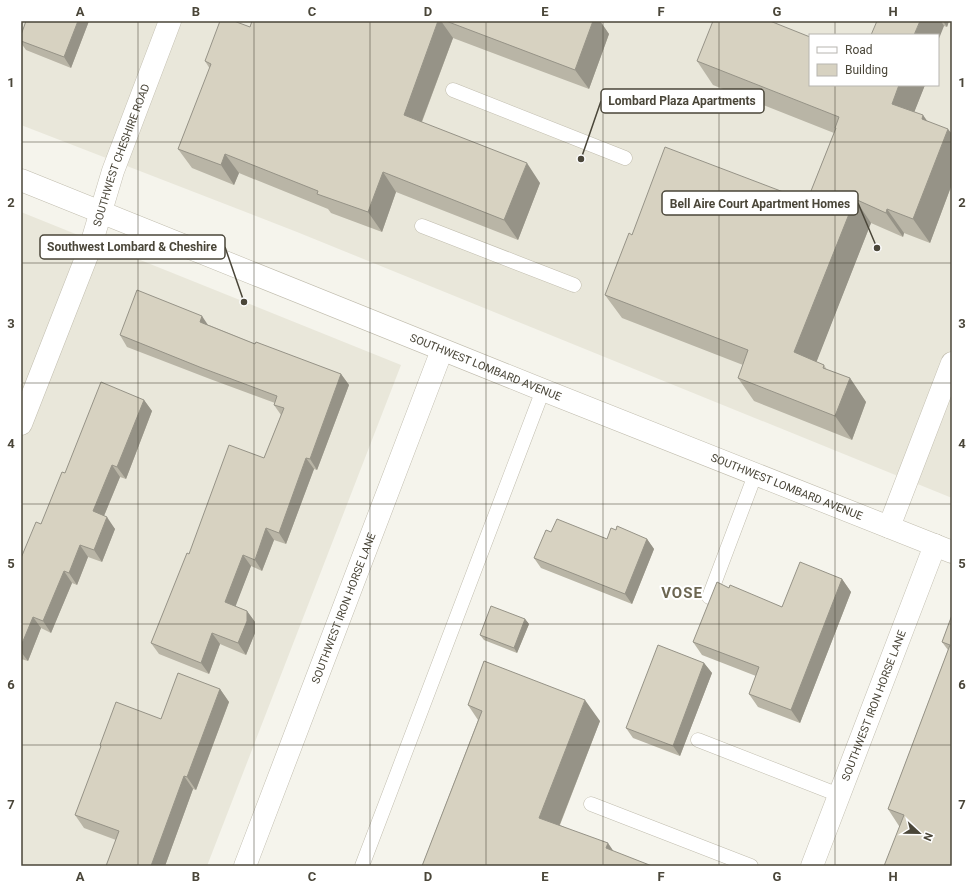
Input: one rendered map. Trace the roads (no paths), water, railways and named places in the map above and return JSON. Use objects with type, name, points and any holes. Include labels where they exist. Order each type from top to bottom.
[{"type":"street","name":"SOUTHWEST CHESHIRE ROAD","points":[[21,424],[90,248],[113,171],[170,21]]},
{"type":"street","name":"SOUTHWEST LOMBARD AVENUE","points":[[21,180],[442,350],[943,549]]},
{"type":"street","name":"SOUTHWEST IRON HORSE LANE","points":[[245,866],[442,350]]},
{"type":"street","points":[[889,527],[952,363]]},
{"type":"street","name":"SOUTHWEST IRON HORSE LANE","points":[[812,866],[839,794],[943,549]]},
{"type":"lane","points":[[453,90],[625,158]]},
{"type":"lane","points":[[422,226],[574,285]]},
{"type":"lane","points":[[362,866],[543,390]]},
{"type":"lane","points":[[709,597],[755,474]]},
{"type":"lane","points":[[698,740],[839,794]]},
{"type":"lane","points":[[591,804],[751,866]]},
{"type":"place","name":"Lombard Plaza Apartments","points":[[581,159]]},
{"type":"place","name":"Bell Aire Court Apartment Homes","points":[[877,248]]},
{"type":"place","name":"Southwest Lombard & Cheshire","points":[[244,302]]},
{"type":"district","name":"VOSE","points":[[682,593]]}]
